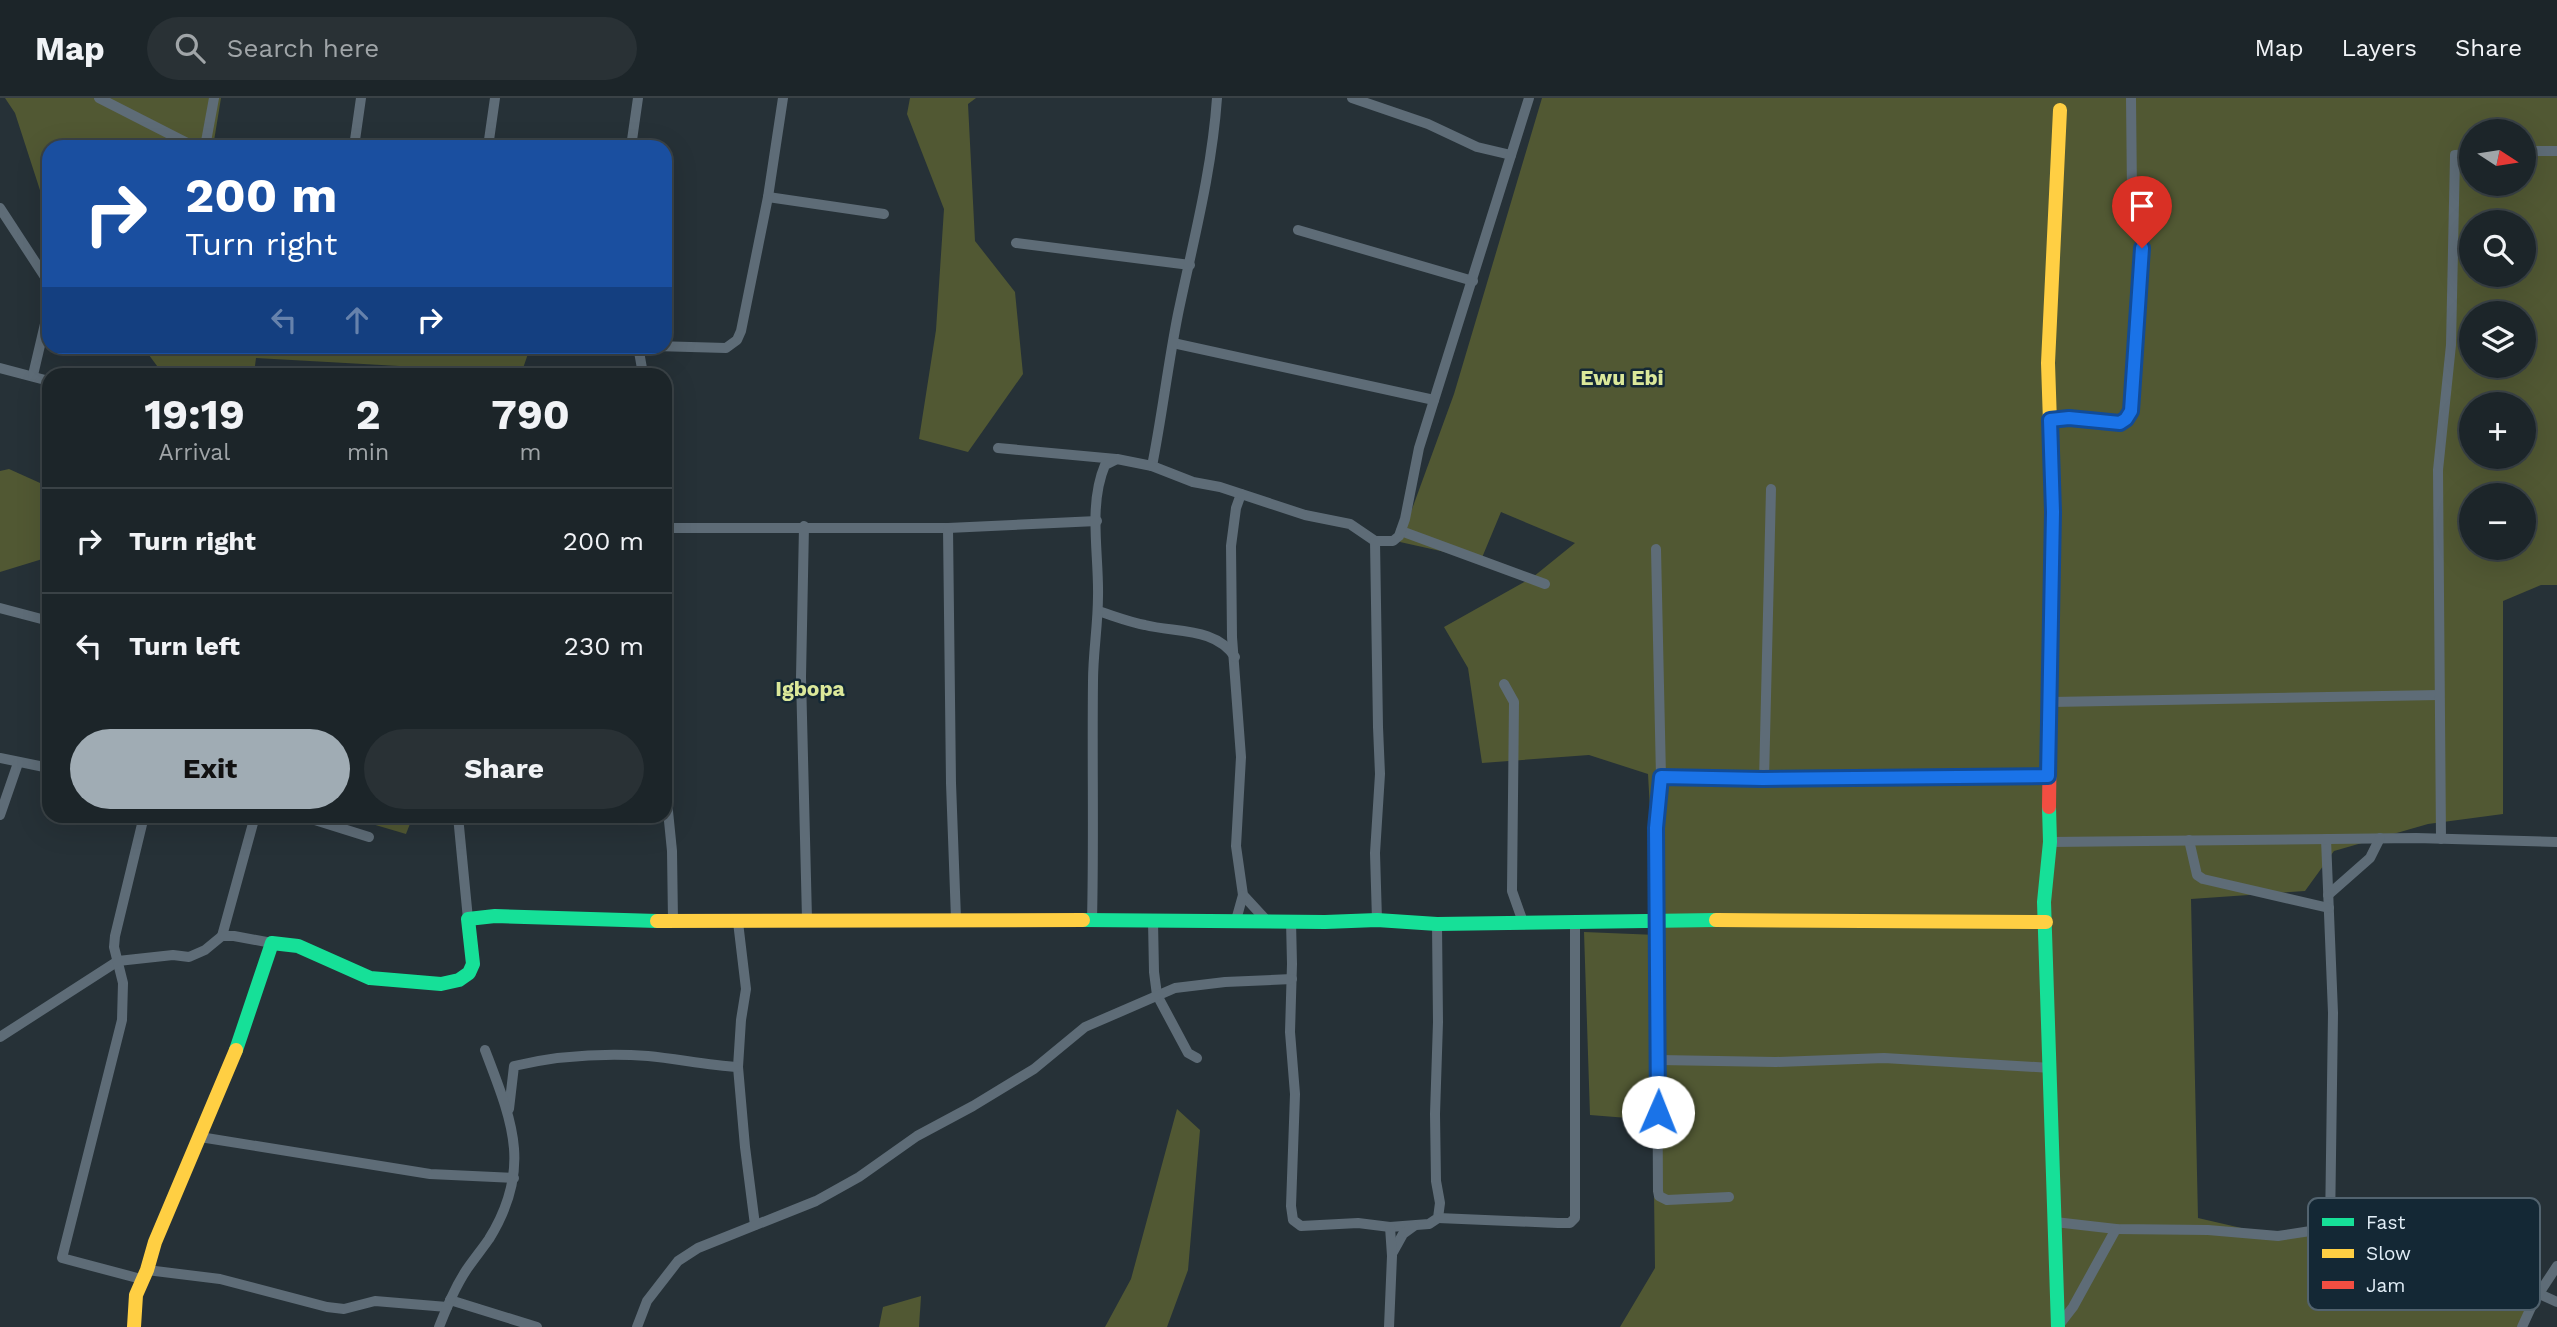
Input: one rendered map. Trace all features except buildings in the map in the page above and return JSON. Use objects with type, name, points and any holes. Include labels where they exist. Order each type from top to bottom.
[{"type":"street","points":[[99,98],[181,140]]},
{"type":"street","points":[[206,140],[214,98]]},
{"type":"street","points":[[355,140],[361,98]]},
{"type":"street","points":[[489,140],[495,98]]},
{"type":"street","points":[[632,140],[638,98]]},
{"type":"street","points":[[672,346],[726,348],[737,340],[768,197],[783,98]]},
{"type":"street","points":[[1152,466],[1164,410],[1173,344],[1211,159],[1217,98]]},
{"type":"street","points":[[1352,98],[1428,124],[1477,147],[1511,155]]},
{"type":"street","points":[[998,448],[1117,459],[1152,466],[1193,482],[1305,515],[1350,524],[1375,541],[1393,541],[1401,531],[1419,449],[1529,98]]},
{"type":"street","points":[[2050,420],[2069,418],[2120,423],[2131,411],[2142,248],[2132,194],[2132,98]]},
{"type":"street","points":[[2059,1326],[2045,902],[2050,842],[2048,776],[2053,512],[2048,363],[2060,110]]},
{"type":"street","points":[[2536,151],[2557,151]]},
{"type":"street","points":[[2441,839],[2438,470],[2451,345],[2455,155],[2459,155]]},
{"type":"street","points":[[768,197],[884,214]]},
{"type":"street","points":[[0,208],[42,271]]},
{"type":"street","points":[[1298,230],[1473,281]]},
{"type":"street","points":[[1016,243],[1190,265]]},
{"type":"street","points":[[33,376],[42,337]]},
{"type":"street","points":[[1173,344],[1434,400]]},
{"type":"street","points":[[0,368],[42,379]]},
{"type":"street","points":[[1092,920],[1093,682],[1098,611],[1097,488],[1105,465],[1117,459]]},
{"type":"street","points":[[1763,779],[1771,489]]},
{"type":"street","points":[[1236,920],[1243,895],[1236,846],[1241,757],[1233,637],[1231,546],[1236,508],[1241,494]]},
{"type":"street","points":[[672,528],[948,528],[1097,521]]},
{"type":"street","points":[[804,526],[801,677],[807,919]]},
{"type":"street","points":[[948,528],[951,783],[956,919]]},
{"type":"street","points":[[1401,531],[1545,584]]},
{"type":"street","points":[[1375,541],[1380,774],[1375,853],[1377,920]]},
{"type":"street","points":[[1656,549],[1661,777],[1656,828],[1659,1196],[1667,1200],[1729,1197]]},
{"type":"street","points":[[0,608],[42,619]]},
{"type":"street","points":[[1098,611],[1147,626],[1213,638],[1224,643],[1235,657]]},
{"type":"street","points":[[1504,684],[1514,702],[1512,891],[1523,922]]},
{"type":"street","points":[[2051,702],[2439,695]]},
{"type":"street","points":[[0,758],[42,767]]},
{"type":"street","points":[[0,815],[18,763]]},
{"type":"street","points":[[1661,777],[1763,779],[2048,776]]},
{"type":"street","points":[[142,823],[117,921],[114,947],[124,1000],[117,1044],[62,1258],[144,1274],[220,1279],[344,1309],[375,1301],[449,1303],[537,1327]]},
{"type":"street","points":[[0,1037],[118,961],[173,955],[189,957],[205,950],[222,936],[253,823]]},
{"type":"street","points":[[325,823],[369,836]]},
{"type":"street","points":[[222,936],[298,946],[369,978],[440,985],[459,981],[469,973],[473,964],[459,823]]},
{"type":"street","points":[[669,823],[673,921]]},
{"type":"street","points":[[2329,895],[2370,858],[2380,838]]},
{"type":"street","points":[[2050,842],[2380,838],[2557,842]]},
{"type":"street","points":[[2326,839],[2333,1013],[2330,1198]]},
{"type":"street","points":[[2189,840],[2197,875],[2203,879],[2329,908]]},
{"type":"street","points":[[1243,895],[1267,921]]},
{"type":"street","points":[[468,919],[495,916],[738,922],[807,919],[1377,920],[1437,924],[1780,919],[2046,922]]},
{"type":"street","points":[[1153,921],[1157,995],[1188,1053],[1197,1058]]},
{"type":"street","points":[[1291,921],[1290,1032],[1295,1094],[1291,1206],[1293,1220],[1301,1226],[1358,1223],[1390,1227],[1429,1224],[1438,1218],[1558,1223],[1570,1223],[1575,1218],[1575,921]]},
{"type":"street","points":[[738,922],[746,989],[738,1067],[755,1225]]},
{"type":"street","points":[[1437,924],[1435,1114],[1436,1181],[1440,1203],[1438,1218]]},
{"type":"street","points":[[134,1327],[136,1295],[155,1242],[243,1034],[272,943]]},
{"type":"street","points":[[636,1327],[647,1301],[663,1276],[678,1261],[698,1248],[816,1201],[859,1177],[917,1136],[1034,1069],[1085,1027],[1175,988],[1292,979]]},
{"type":"street","points":[[439,1327],[466,1271],[490,1237],[514,1178],[516,1159],[508,1110],[485,1050]]},
{"type":"street","points":[[508,1110],[514,1066],[541,1060],[586,1056],[648,1056],[738,1067]]},
{"type":"street","points":[[1659,1060],[1776,1062],[1884,1058],[2051,1068]]},
{"type":"street","points":[[200,1137],[430,1174],[514,1178]]},
{"type":"street","points":[[2055,1222],[2116,1229],[2208,1230],[2278,1236],[2308,1231]]},
{"type":"street","points":[[1392,1256],[1404,1234],[1414,1226]]},
{"type":"street","points":[[1389,1327],[1392,1256],[1390,1227]]},
{"type":"street","points":[[2059,1326],[2116,1229]]},
{"type":"street","points":[[2540,1291],[2557,1266]]},
{"type":"street","points":[[2058,1295],[2079,1296]]},
{"type":"street","points":[[2540,1295],[2557,1302]]},
{"type":"street","points":[[2522,1327],[2530,1310]]},
{"type":"green space","points":[[5,98],[221,98],[214,140],[42,140],[42,196],[15,113]]},
{"type":"green space","points":[[910,98],[976,98],[968,104],[975,241],[1015,292],[1023,374],[968,452],[919,439],[936,330],[944,209],[907,114]]},
{"type":"green space","points":[[1542,98],[2557,98],[2557,585],[2541,585],[2503,601],[2503,814],[2428,824],[2334,851],[2305,891],[2191,899],[2198,1218],[2276,1236],[2308,1236],[2308,1310],[2528,1310],[2517,1327],[1620,1327],[1655,1268],[1653,1120],[1590,1115],[1584,932],[1657,935],[1648,774],[1589,755],[1482,763],[1468,668],[1444,627],[1533,577],[1575,543],[1501,512],[1481,560],[1400,542],[1454,394]]},
{"type":"green space","points":[[148,354],[528,354],[523,368],[407,368],[256,358],[255,368],[159,368]]},
{"type":"green space","points":[[9,469],[42,484],[42,559],[0,572],[0,471]]},
{"type":"green space","points":[[369,823],[410,823],[406,834]]},
{"type":"green space","points":[[1177,1109],[1200,1130],[1188,1270],[1167,1327],[1105,1327],[1131,1279]]},
{"type":"green space","points":[[921,1296],[919,1327],[879,1327],[883,1307]]},
{"type":"traffic: fast","points":[[2049,807],[2050,842],[2044,902],[2058,1327]]},
{"type":"traffic: fast","points":[[236,1050],[272,943],[298,946],[370,978],[441,984],[459,980],[469,973],[473,964],[468,919],[495,916],[657,921]]},
{"type":"traffic: fast","points":[[1083,920],[1377,920],[1437,924],[1716,920]]},
{"type":"traffic: slow","points":[[2052,576],[2053,512],[2048,363],[2060,110]]},
{"type":"traffic: slow","points":[[657,921],[1083,920]]},
{"type":"traffic: slow","points":[[1716,920],[2046,922]]},
{"type":"traffic: slow","points":[[134,1327],[136,1295],[155,1242],[236,1050]]},
{"type":"traffic: jam","points":[[2049,807],[2052,576]]},
{"type":"district","name":"Ewu Ebi","points":[[1622,377]]},
{"type":"district","name":"Igbopa","points":[[810,688]]},
{"type":"route","points":[[1658,1112],[1656,828],[1661,777],[1763,779],[2048,776],[2053,512],[2050,420],[2069,418],[2120,423],[2131,411],[2142,248]]}]
